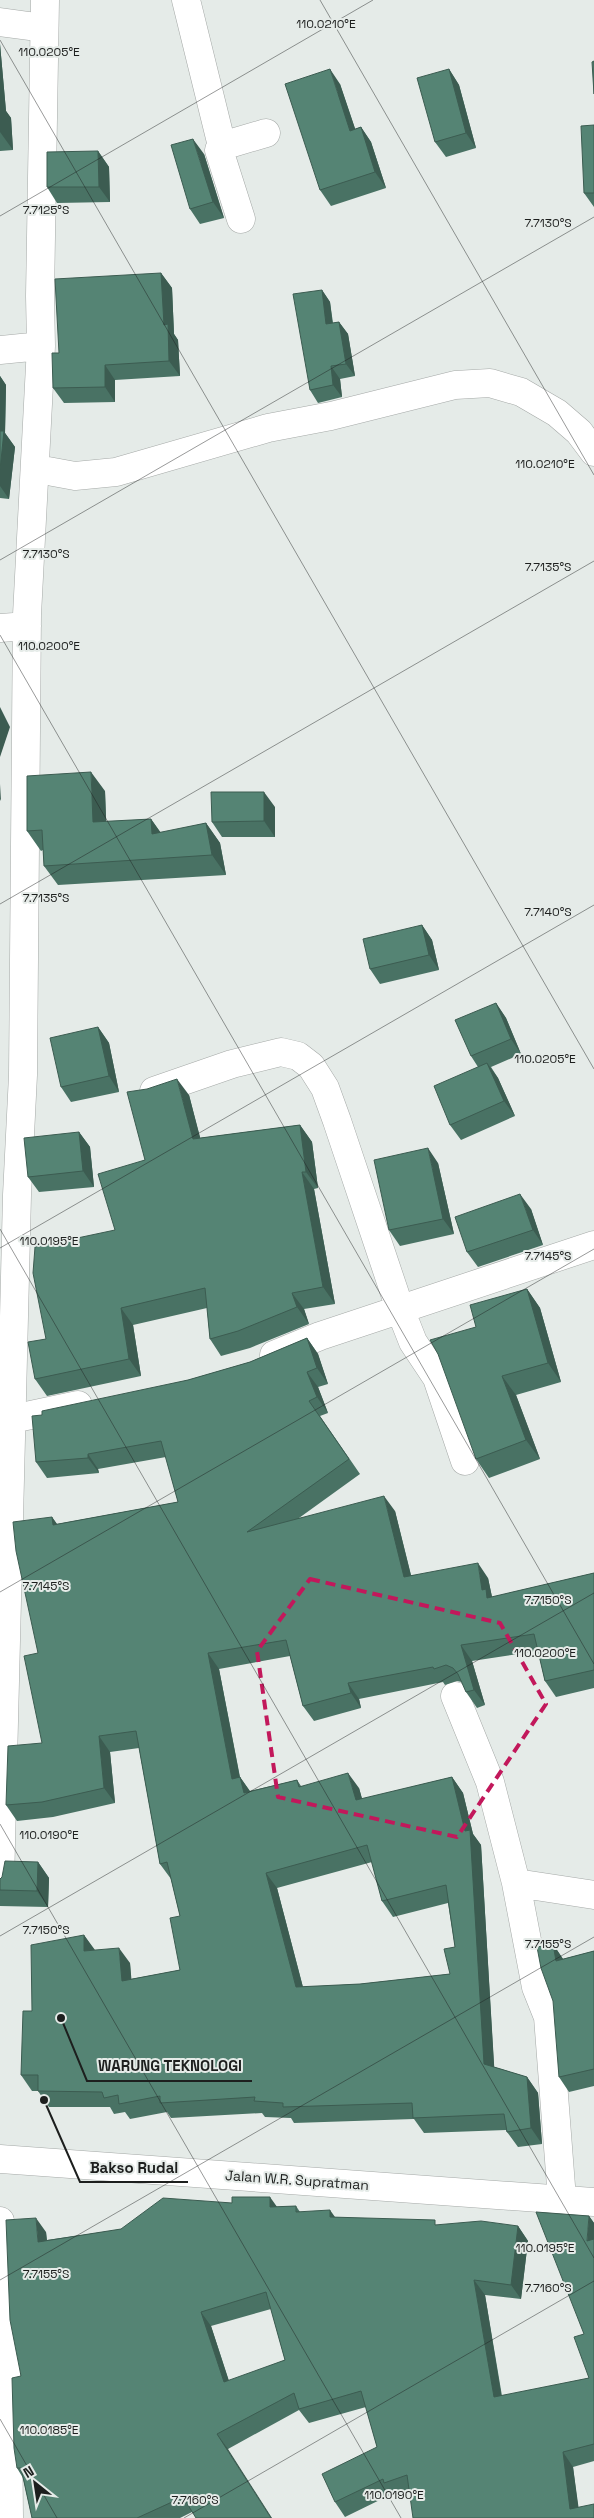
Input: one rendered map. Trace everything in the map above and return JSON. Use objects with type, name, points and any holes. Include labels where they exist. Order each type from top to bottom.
[{"type":"street","points":[[0,1884],[17,1195],[11,1075],[27,626],[37,469],[42,346],[40,296],[45,0]]},
{"type":"street","points":[[186,0],[222,146],[219,150],[241,219]]},
{"type":"street","points":[[0,22],[44,28]]},
{"type":"street","points":[[222,146],[266,133]]},
{"type":"street","points":[[0,350],[42,346]]},
{"type":"street","points":[[37,469],[75,476],[116,472],[268,428],[331,416],[454,385],[490,383],[521,392],[558,413],[579,432],[594,452]]},
{"type":"street","points":[[0,628],[27,626]]},
{"type":"street","points":[[154,1091],[232,1064],[281,1052],[298,1056],[311,1066],[325,1088],[334,1112],[400,1309],[414,1342],[437,1378],[465,1461]]},
{"type":"street","points":[[255,1364],[320,1336],[594,1245]]},
{"type":"street","points":[[12,1419],[98,1400]]},
{"type":"street","points":[[454,1696],[490,1782],[516,1883],[536,1987],[548,2016],[562,2199]]},
{"type":"street","points":[[516,1883],[594,1894]]},
{"type":"street","name":"Jalan W.R. Supratman","points":[[0,2159],[594,2202]]},
{"type":"street","points":[[0,2221],[4,2421],[9,2518]]},
{"type":"highlighted area","points":[[310,1579],[500,1623],[546,1704],[457,1837],[278,1797],[257,1651]]},
{"type":"building","points":[[594,61],[594,94],[592,62]]},
{"type":"building","points":[[330,69],[350,131],[361,127],[375,172],[320,190],[285,84]]},
{"type":"building","points":[[449,69],[466,133],[435,142],[417,78]]},
{"type":"building","points":[[594,125],[594,193],[584,193],[581,126]]},
{"type":"building","points":[[193,139],[213,202],[190,209],[171,145]]},
{"type":"building","points":[[98,151],[99,187],[47,187],[47,152]]},
{"type":"building","points":[[161,273],[164,325],[168,324],[169,361],[105,365],[105,387],[53,388],[52,353],[59,353],[55,279]]},
{"type":"building","points":[[322,290],[326,324],[339,322],[346,364],[331,366],[333,385],[310,390],[293,294]]},
{"type":"building","points":[[0,431],[4,431],[0,470]]},
{"type":"building","points":[[91,772],[93,822],[151,819],[152,834],[206,823],[212,855],[44,866],[42,830],[27,831],[27,776]]},
{"type":"building","points":[[211,792],[264,792],[264,821],[212,822]]},
{"type":"building","points":[[422,925],[429,955],[370,969],[363,939]]},
{"type":"building","points":[[496,1003],[511,1039],[471,1056],[455,1020]]},
{"type":"building","points":[[98,1027],[109,1076],[61,1087],[50,1038]]},
{"type":"building","points":[[487,1063],[504,1101],[450,1125],[434,1086]]},
{"type":"building","points":[[177,1079],[193,1139],[300,1125],[306,1172],[302,1172],[323,1287],[292,1293],[297,1307],[238,1331],[210,1339],[205,1288],[121,1308],[129,1359],[35,1379],[28,1342],[46,1339],[33,1273],[35,1247],[115,1230],[98,1174],[145,1160],[127,1092],[147,1089]]},
{"type":"building","points":[[79,1132],[83,1171],[28,1177],[24,1138]]},
{"type":"building","points":[[428,1148],[443,1219],[389,1230],[374,1160]]},
{"type":"building","points":[[520,1194],[533,1230],[467,1252],[455,1217]]},
{"type":"building","points":[[527,1289],[548,1363],[502,1376],[526,1440],[476,1459],[438,1354],[430,1340],[476,1327],[470,1305]]},
{"type":"building","points":[[307,1338],[317,1368],[307,1372],[317,1397],[309,1401],[349,1459],[247,1532],[384,1496],[404,1577],[478,1563],[482,1590],[486,1589],[487,1598],[594,1573],[594,1670],[545,1681],[534,1634],[461,1645],[474,1690],[466,1692],[458,1674],[453,1668],[446,1665],[434,1669],[433,1667],[348,1683],[351,1693],[303,1706],[286,1640],[208,1653],[232,1779],[240,1777],[244,1793],[297,1780],[299,1787],[348,1773],[356,1800],[452,1777],[465,1831],[470,1830],[484,2064],[527,2077],[531,2128],[507,2132],[504,2114],[413,2118],[412,2103],[283,2107],[283,2103],[254,2101],[255,2097],[160,2103],[160,2096],[119,2104],[118,2095],[104,2098],[102,2092],[38,2091],[38,2075],[21,2075],[23,2011],[32,2011],[31,1945],[84,1935],[84,1951],[119,1948],[122,1981],[180,1970],[170,1918],[180,1916],[167,1862],[160,1864],[136,1731],[99,1736],[104,1788],[42,1802],[6,1805],[8,1746],[42,1743],[24,1656],[38,1653],[16,1551],[13,1522],[52,1517],[53,1525],[178,1502],[161,1441],[88,1454],[88,1458],[36,1462],[32,1416],[42,1415],[42,1411],[188,1380],[250,1362]],"holes":[[[367,1845],[382,1901],[446,1885],[455,1947],[444,1949],[450,1974],[360,1984],[296,1987],[266,1873]]]},
{"type":"building","points":[[5,1861],[38,1862],[37,1891],[0,1890],[0,1879]]},
{"type":"building","points":[[553,1944],[556,1961],[594,1951],[594,2069],[559,2077],[553,2001],[541,1968],[537,1947]]},
{"type":"building","points":[[232,2197],[270,2197],[270,2207],[296,2206],[296,2212],[330,2210],[330,2217],[435,2220],[435,2225],[481,2221],[518,2226],[511,2285],[474,2280],[494,2397],[589,2378],[574,2337],[584,2334],[536,2212],[589,2216],[587,2241],[594,2239],[594,2444],[563,2452],[570,2509],[594,2504],[594,2518],[413,2518],[407,2475],[384,2483],[383,2479],[335,2502],[322,2474],[377,2447],[361,2391],[299,2409],[294,2393],[217,2434],[271,2518],[196,2518],[183,2497],[137,2518],[32,2518],[21,2468],[17,2468],[14,2448],[12,2378],[21,2376],[10,2320],[6,2220],[36,2218],[38,2242],[121,2229],[163,2198],[232,2203]],"holes":[[[266,2292],[285,2360],[224,2382],[201,2312]]]},
{"type":"place","name":"WARUNG TEKNOLOGI","points":[[61,2018]]},
{"type":"place","name":"Bakso Rudal","points":[[44,2100]]}]
